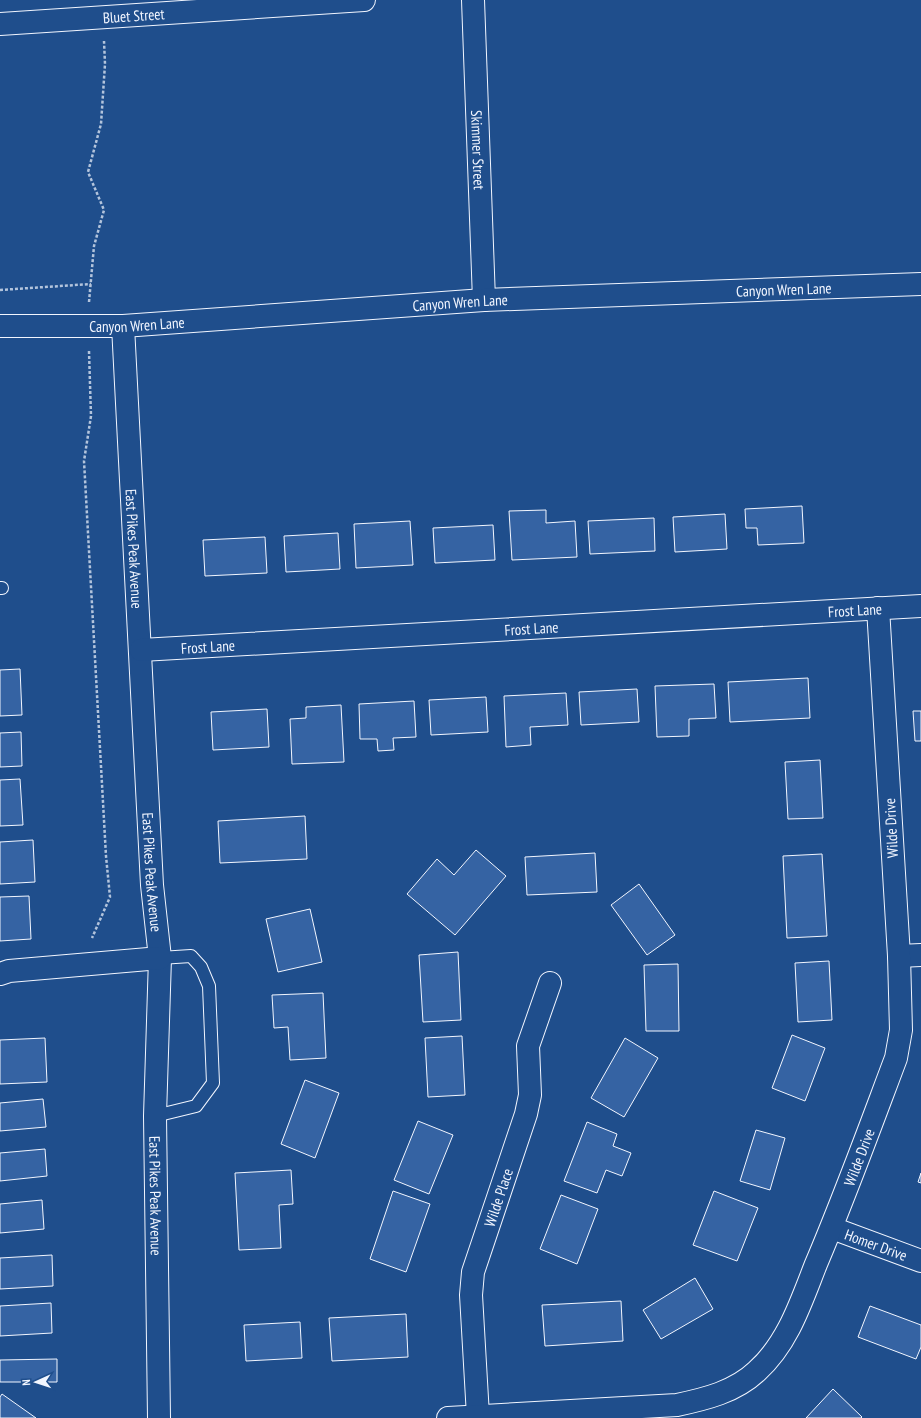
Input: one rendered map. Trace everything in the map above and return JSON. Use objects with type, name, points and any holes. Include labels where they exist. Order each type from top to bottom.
[{"type":"street","name":"Bluet Street","points":[[0,24],[364,0]]},
{"type":"street","name":"Skimmer Street","points":[[473,0],[484,300]]},
{"type":"street","name":"Canyon Wren Lane","points":[[0,326],[123,326],[484,300],[921,284]]},
{"type":"street","name":"East Pikes Peak Avenue","points":[[123,326],[152,885],[160,958],[155,1116],[159,1418]]},
{"type":"street","name":"Frost Lane","points":[[141,650],[921,606]]},
{"type":"street","name":"Wilde Drive","points":[[448,1418],[677,1405],[708,1399],[732,1388],[756,1372],[774,1353],[789,1330],[832,1228],[896,1058],[901,1030],[878,608]]},
{"type":"street","points":[[898,956],[921,955]]},
{"type":"street","points":[[0,974],[160,958]]},
{"type":"street","name":"Wilde Place","points":[[478,1416],[471,1295],[473,1272],[526,1114],[530,1095],[528,1046],[550,983]]},
{"type":"street","name":"Homer Drive","points":[[832,1228],[921,1261]]},
{"type":"lane","points":[[155,1116],[196,1106],[213,1083],[209,986],[202,967],[191,956],[160,958]]},
{"type":"path","points":[[83,965],[91,940],[110,897],[105,848],[84,461],[92,416],[89,326],[94,246],[104,210],[88,172],[101,124],[105,64],[103,18]]},
{"type":"path","points":[[0,290],[91,284]]},
{"type":"building","points":[[802,506],[804,543],[758,545],[757,528],[746,528],[745,509]]},
{"type":"building","points":[[546,510],[546,523],[575,521],[577,557],[512,560],[509,511]]},
{"type":"building","points":[[725,514],[727,549],[675,552],[673,517]]},
{"type":"building","points":[[654,518],[655,551],[590,554],[588,521]]},
{"type":"building","points":[[410,521],[413,565],[356,568],[354,524]]},
{"type":"building","points":[[493,525],[495,560],[435,563],[433,528]]},
{"type":"building","points":[[338,533],[340,569],[286,572],[284,536]]},
{"type":"building","points":[[265,537],[267,573],[205,576],[203,540]]},
{"type":"building","points":[[20,669],[22,715],[0,716],[0,670]]},
{"type":"building","points":[[808,678],[810,718],[730,722],[728,682]]},
{"type":"building","points":[[714,684],[716,718],[689,719],[689,736],[657,737],[655,686]]},
{"type":"building","points":[[637,689],[639,722],[581,725],[579,692]]},
{"type":"building","points":[[566,693],[568,725],[530,727],[531,745],[506,747],[504,696]]},
{"type":"building","points":[[486,697],[488,732],[431,735],[429,700]]},
{"type":"building","points":[[414,701],[416,737],[393,738],[394,750],[378,751],[377,739],[360,739],[359,704]]},
{"type":"building","points":[[341,705],[344,762],[292,764],[290,719],[306,718],[306,707]]},
{"type":"building","points":[[267,709],[269,747],[213,750],[211,712]]},
{"type":"building","points":[[913,711],[921,711],[921,741],[915,741]]},
{"type":"building","points":[[21,732],[22,766],[0,767],[0,733]]},
{"type":"building","points":[[820,760],[823,818],[788,819],[785,762]]},
{"type":"building","points":[[20,779],[23,825],[0,826],[0,780]]},
{"type":"building","points":[[305,816],[307,859],[220,863],[218,821]]},
{"type":"building","points":[[33,840],[35,882],[0,884],[0,842]]},
{"type":"building","points":[[476,850],[506,876],[455,935],[407,894],[437,859],[454,875]]},
{"type":"building","points":[[595,853],[597,892],[527,895],[525,857]]},
{"type":"building","points":[[822,854],[827,936],[787,938],[783,856]]},
{"type":"building","points":[[639,884],[675,935],[647,955],[611,905]]},
{"type":"building","points":[[29,896],[31,939],[0,941],[0,897]]},
{"type":"building","points":[[310,909],[322,962],[278,972],[266,919]]},
{"type":"building","points":[[458,952],[461,1020],[423,1022],[419,955]]},
{"type":"building","points":[[829,961],[832,1020],[798,1022],[795,963]]},
{"type":"building","points":[[678,964],[679,1031],[646,1031],[644,965]]},
{"type":"building","points":[[323,993],[326,1058],[290,1060],[288,1027],[274,1028],[272,995]]},
{"type":"building","points":[[792,1035],[825,1048],[805,1101],[772,1088]]},
{"type":"building","points":[[462,1036],[465,1095],[428,1097],[425,1038]]},
{"type":"building","points":[[45,1038],[47,1082],[0,1084],[0,1040]]},
{"type":"building","points":[[625,1038],[658,1058],[624,1117],[591,1098]]},
{"type":"building","points":[[305,1080],[339,1093],[315,1158],[281,1144]]},
{"type":"building","points":[[43,1099],[46,1127],[0,1131],[0,1103]]},
{"type":"building","points":[[418,1121],[453,1135],[429,1194],[394,1180]]},
{"type":"building","points":[[587,1122],[617,1134],[613,1146],[631,1153],[622,1176],[606,1170],[597,1193],[564,1181]]},
{"type":"building","points":[[756,1130],[785,1138],[770,1190],[740,1181]]},
{"type":"building","points":[[45,1149],[47,1176],[0,1181],[0,1153]]},
{"type":"building","points":[[291,1170],[293,1204],[279,1205],[281,1248],[239,1250],[235,1173]]},
{"type":"building","points":[[921,1173],[921,1183],[918,1182]]},
{"type":"building","points":[[393,1191],[430,1204],[406,1272],[370,1259]]},
{"type":"building","points":[[714,1191],[758,1208],[737,1261],[693,1245]]},
{"type":"building","points":[[561,1195],[598,1209],[577,1264],[540,1249]]},
{"type":"building","points":[[42,1200],[44,1229],[0,1233],[0,1204]]},
{"type":"building","points":[[52,1255],[53,1286],[0,1289],[0,1258]]},
{"type":"building","points":[[695,1278],[713,1309],[661,1339],[643,1310]]},
{"type":"building","points":[[621,1301],[623,1341],[545,1346],[542,1305]]},
{"type":"building","points":[[51,1303],[52,1333],[0,1336],[0,1306]]},
{"type":"building","points":[[870,1306],[921,1325],[921,1347],[916,1359],[858,1337]]},
{"type":"building","points":[[406,1314],[408,1357],[332,1361],[329,1318]]},
{"type":"building","points":[[300,1322],[302,1358],[246,1361],[244,1325]]},
{"type":"building","points":[[57,1359],[57,1382],[0,1382],[0,1360]]},
{"type":"building","points":[[833,1389],[862,1417],[861,1418],[806,1418]]},
{"type":"building","points":[[2,1394],[36,1418],[0,1418],[0,1397]]}]
